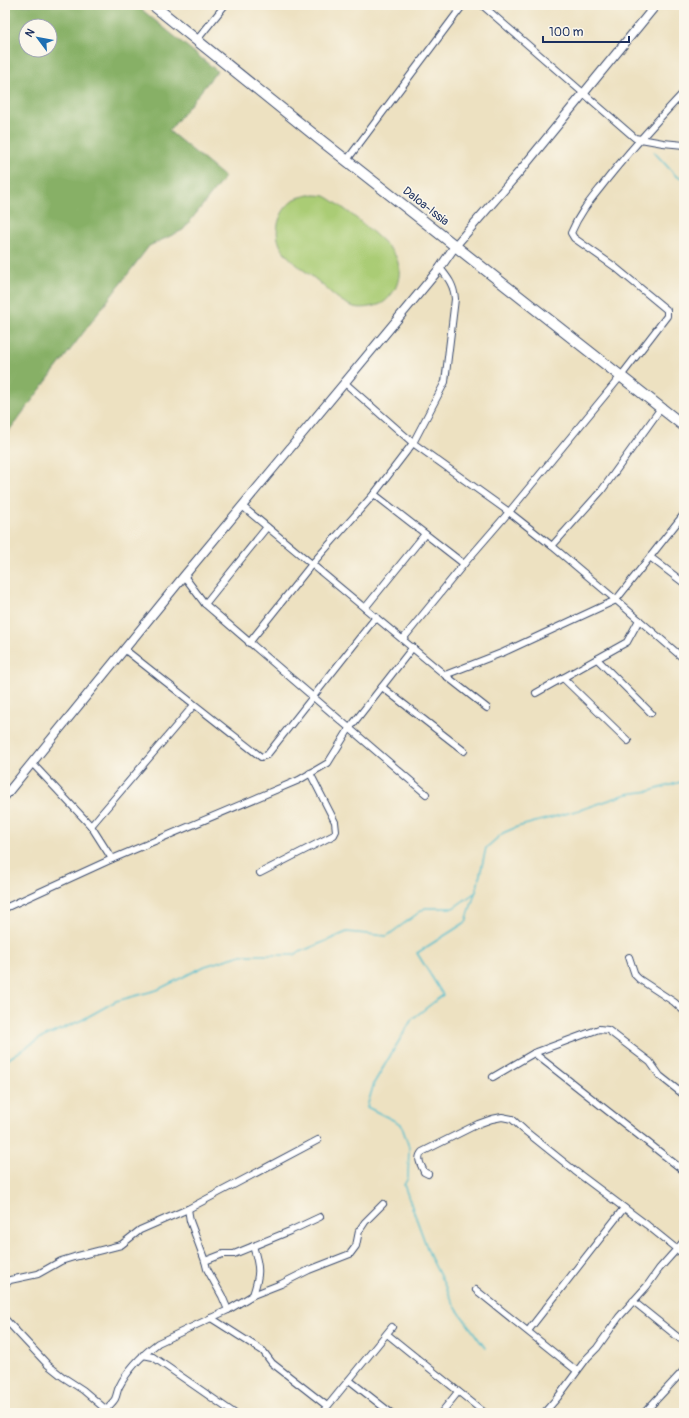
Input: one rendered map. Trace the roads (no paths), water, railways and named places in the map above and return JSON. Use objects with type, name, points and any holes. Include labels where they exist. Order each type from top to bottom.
[{"type":"main road","name":"Daloa-Issia","points":[[154,5],[455,246],[684,426]]},
{"type":"street","points":[[197,40],[225,5]]},
{"type":"street","points":[[347,160],[463,5]]},
{"type":"street","points":[[482,5],[635,138],[684,145]]},
{"type":"street","points":[[5,796],[184,576],[440,268],[455,246],[520,171],[656,5]]},
{"type":"street","points":[[403,639],[464,564],[510,512],[621,376],[667,316],[667,310],[614,267],[574,238],[571,233],[577,219],[610,176],[641,138],[684,92]]},
{"type":"street","points":[[249,643],[312,564],[374,494],[413,443],[445,382],[455,299],[454,289],[450,280],[440,268]]},
{"type":"street","points":[[345,383],[413,443],[510,512],[552,546],[684,659]]},
{"type":"street","points":[[552,546],[602,490],[661,408]]},
{"type":"street","points":[[374,494],[464,564]]},
{"type":"street","points":[[242,506],[487,708]]},
{"type":"street","points":[[446,675],[504,652],[616,600],[683,516]]},
{"type":"street","points":[[205,604],[267,527]]},
{"type":"street","points":[[365,608],[424,534]]},
{"type":"street","points":[[650,557],[684,583]]},
{"type":"street","points":[[184,576],[205,604],[426,794]]},
{"type":"street","points":[[124,649],[194,706],[261,757],[267,756],[376,617]]},
{"type":"street","points":[[536,693],[627,642],[639,620]]},
{"type":"street","points":[[5,908],[112,859],[299,780],[328,763],[349,729],[413,647]]},
{"type":"street","points":[[597,659],[651,713]]},
{"type":"street","points":[[563,678],[628,741]]},
{"type":"street","points":[[382,686],[464,751]]},
{"type":"street","points":[[91,826],[194,706]]},
{"type":"street","points":[[32,762],[91,826],[112,859]]},
{"type":"street","points":[[260,873],[334,835],[336,831],[335,822],[310,773]]},
{"type":"street","points":[[629,957],[635,975],[674,1002],[684,1011]]},
{"type":"street","points":[[493,1077],[534,1053],[599,1029],[608,1030],[650,1062],[660,1076],[684,1095]]},
{"type":"street","points":[[534,1053],[684,1171]]},
{"type":"street","points":[[428,1174],[424,1172],[420,1162],[419,1156],[422,1152],[478,1124],[502,1117],[512,1119],[575,1171],[684,1255]]},
{"type":"street","points":[[5,1284],[8,1278],[38,1274],[61,1261],[94,1251],[115,1247],[125,1242],[140,1230],[188,1209],[318,1140]]},
{"type":"street","points":[[5,1319],[48,1365],[83,1390],[106,1412],[127,1375],[143,1355],[158,1343],[228,1310],[253,1295],[281,1284],[309,1270],[350,1254],[356,1246],[359,1231],[365,1222],[383,1204]]},
{"type":"street","points":[[528,1331],[624,1208]]},
{"type":"street","points":[[188,1209],[190,1221],[210,1276],[222,1296],[228,1310]]},
{"type":"street","points":[[205,1261],[223,1254],[234,1254],[320,1217]]},
{"type":"street","points":[[544,1413],[633,1301],[647,1286],[658,1269],[684,1241]]},
{"type":"street","points":[[253,1246],[259,1264],[258,1278],[253,1295]]},
{"type":"street","points":[[476,1290],[578,1371]]},
{"type":"street","points":[[633,1301],[684,1342]]},
{"type":"street","points":[[211,1318],[263,1351],[272,1363],[327,1406]]},
{"type":"street","points":[[322,1413],[392,1327]]},
{"type":"street","points":[[387,1334],[485,1413]]},
{"type":"street","points":[[143,1355],[153,1357],[234,1413]]},
{"type":"street","points":[[644,1413],[684,1370]]},
{"type":"street","points":[[349,1380],[391,1413]]},
{"type":"street","points":[[441,1413],[458,1392]]},
{"type":"waterway","points":[[654,152],[677,177],[684,178]]},
{"type":"waterway","points":[[5,1061],[39,1039],[82,1020],[116,1001],[157,990],[205,966],[241,955],[293,955],[347,932],[387,936],[425,908],[453,908],[476,892],[486,848],[503,833],[517,827],[583,809],[627,794],[650,791],[684,781]]},
{"type":"waterway","points":[[475,893],[466,922],[417,953],[443,995],[412,1019],[374,1083],[367,1107],[401,1124],[409,1147],[408,1178],[404,1185],[430,1256],[456,1308],[485,1348]]}]
